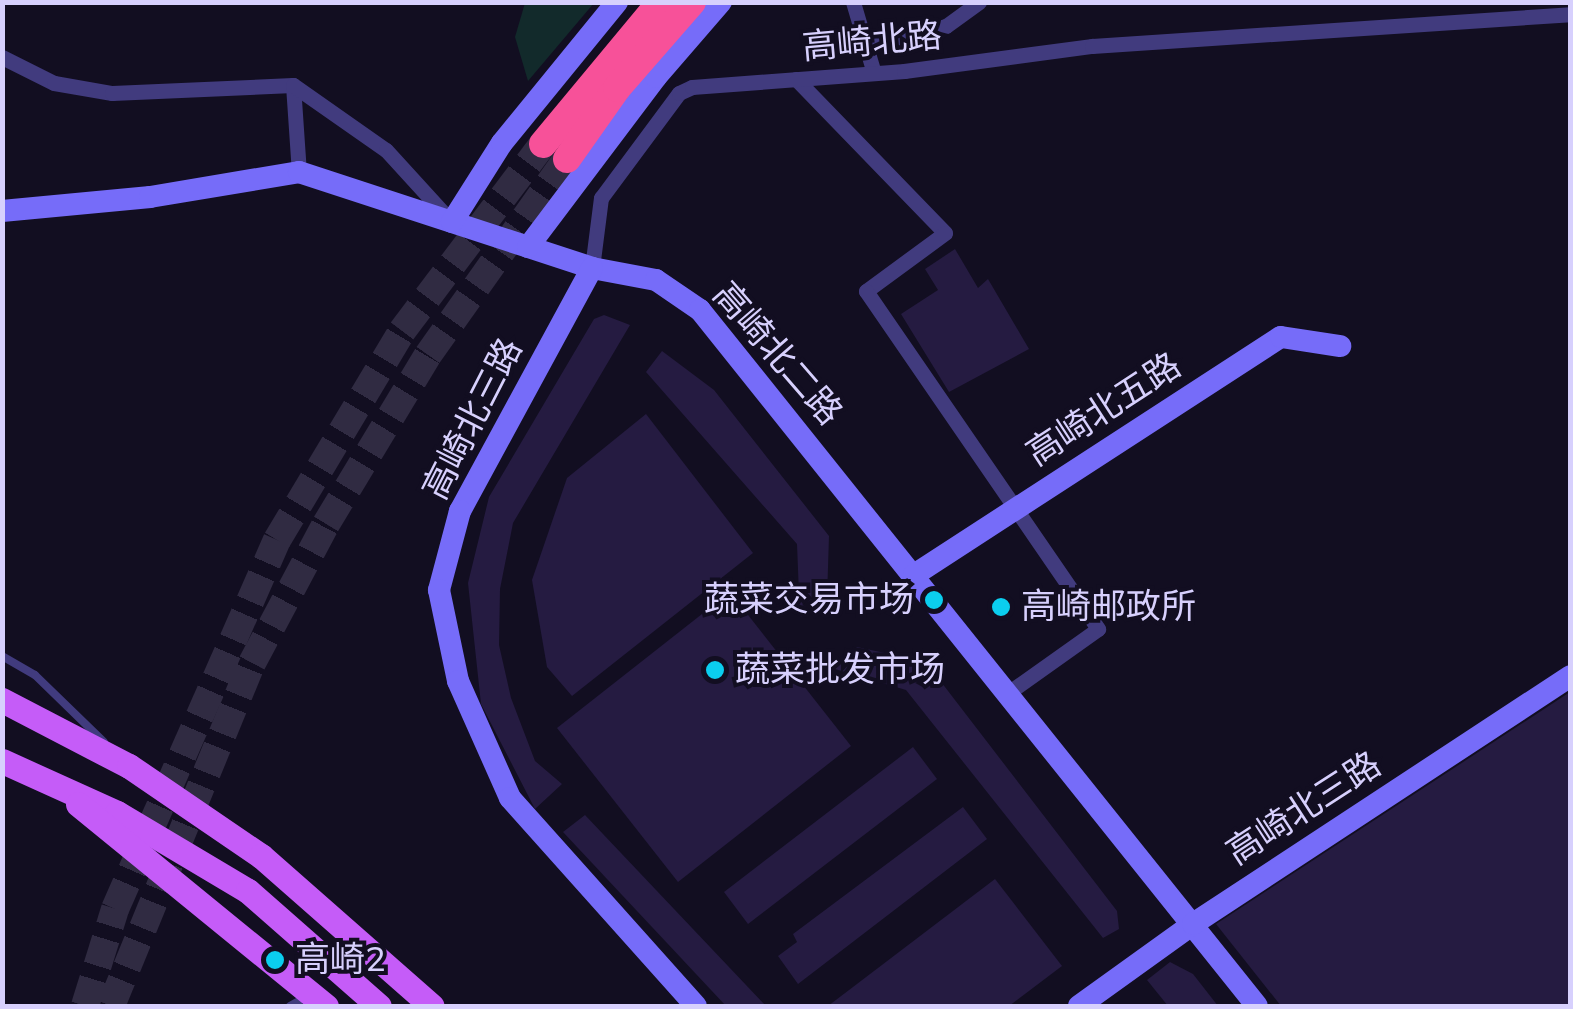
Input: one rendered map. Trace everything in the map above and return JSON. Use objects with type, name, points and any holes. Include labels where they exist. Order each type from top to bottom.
[{"type":"highway","points":[[542,144],[661,2]]},
{"type":"highway","points":[[567,160],[616,88],[692,2]]},
{"type":"main road","points":[[2,700],[129,766],[261,856],[432,1006]]},
{"type":"main road","points":[[2,762],[117,813],[248,891],[379,1006]]},
{"type":"main road","points":[[59,787],[309,1002]]},
{"type":"street","points":[[2,58],[54,82],[112,92],[293,85],[386,150],[452,222],[502,144],[616,2]]},
{"type":"street","points":[[528,247],[656,76],[721,2]]},
{"type":"street","points":[[853,2],[873,70]]},
{"type":"street","points":[[866,45],[946,26],[979,2]]},
{"type":"street","name":"高崎北路","points":[[592,268],[601,198],[679,93],[1092,46],[1570,14]]},
{"type":"street","points":[[796,79],[945,233],[866,291],[1098,629],[1008,693]]},
{"type":"street","points":[[293,85],[299,172]]},
{"type":"street","name":"高崎北二路","points":[[2,210],[150,198],[299,172],[592,268],[656,280],[700,310],[1257,1006]]},
{"type":"street","name":"高崎北三路","points":[[592,268],[460,512],[439,590],[458,681],[510,798],[696,1006]]},
{"type":"street","name":"高崎北五路","points":[[914,575],[1281,338],[1296,334],[1340,346]]},
{"type":"street","name":"高崎北三路","points":[[1079,1006],[1193,924],[1570,676]]},
{"type":"lane","points":[[2,656],[35,675],[129,766]]},
{"type":"green space","points":[[525,3],[594,3],[528,81],[515,37]]},
{"type":"building","points":[[955,249],[978,288],[988,279],[1029,349],[949,392],[901,314],[938,290],[925,269]]},
{"type":"building","points":[[604,315],[630,325],[513,523],[500,589],[499,645],[511,698],[535,761],[562,784],[535,809],[481,704],[468,583],[489,497],[594,319]]},
{"type":"building","points":[[662,351],[714,390],[829,536],[827,599],[801,617],[791,597],[799,595],[797,544],[646,372]]},
{"type":"building","points":[[646,414],[753,553],[572,696],[547,667],[532,580],[567,478]]},
{"type":"building","points":[[730,592],[851,746],[678,882],[557,728]]},
{"type":"building","points":[[857,647],[913,659],[935,674],[1117,911],[1119,929],[1103,938],[906,690],[835,669]]},
{"type":"building","points":[[1570,692],[1570,1006],[1281,1006],[1216,924]]},
{"type":"building","points":[[913,747],[937,779],[748,924],[724,892]]},
{"type":"building","points":[[963,807],[987,839],[798,984],[778,956],[797,942],[793,934]]},
{"type":"building","points":[[585,815],[766,1006],[726,1006],[563,832]]},
{"type":"building","points":[[995,879],[1062,966],[1009,1006],[828,1006]]},
{"type":"building","points":[[1170,962],[1193,974],[1218,1006],[1168,1006],[1147,980]]},
{"type":"tunnel","points":[[85,1006],[115,909],[277,540],[402,331],[543,144]]},
{"type":"tunnel","points":[[111,1006],[252,663],[326,524],[428,355],[567,159]]},
{"type":"place","name":"蔬菜交易市场","points":[[934,600]]},
{"type":"place","name":"高崎邮政所","points":[[1001,607]]},
{"type":"place","name":"蔬菜批发市场","points":[[715,670]]},
{"type":"place","name":"高崎2","points":[[275,960]]}]
